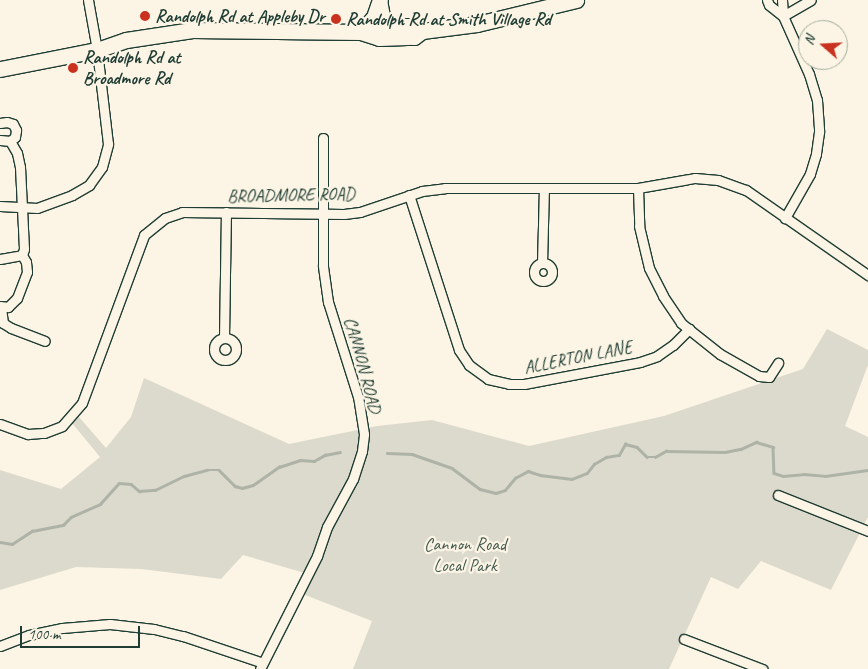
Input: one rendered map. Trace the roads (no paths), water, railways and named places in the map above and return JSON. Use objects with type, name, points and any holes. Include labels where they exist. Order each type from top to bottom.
[{"type":"main road","points":[[362,32],[374,17],[381,0]]},
{"type":"main road","points":[[362,32],[384,38],[414,36],[422,31],[477,24],[576,0]]},
{"type":"main road","points":[[0,69],[97,50],[126,40],[192,30],[362,32],[387,26],[414,26],[422,31]]},
{"type":"street","points":[[0,206],[23,209],[37,208],[72,195],[89,185],[102,166],[108,144],[97,50],[88,0]]},
{"type":"street","points":[[381,0],[387,26]]},
{"type":"street","points":[[767,0],[769,5],[783,16]]},
{"type":"street","points":[[782,0],[783,16],[809,74],[817,100],[819,132],[816,154],[810,174],[785,218]]},
{"type":"street","points":[[783,16],[811,0]]},
{"type":"street","points":[[0,123],[7,122],[13,124],[16,130],[15,137],[10,141],[0,140]]},
{"type":"street","name":"CANNON ROAD","points":[[261,666],[317,556],[328,528],[353,479],[362,450],[364,434],[358,397],[328,302],[323,265],[323,138]]},
{"type":"street","points":[[10,141],[17,153],[20,167],[24,249],[22,255],[26,262],[27,272],[21,290],[8,308],[1,307],[2,323],[45,341]]},
{"type":"street","name":"BROADMORE ROAD","points":[[0,424],[28,434],[44,433],[62,426],[82,403],[144,235],[165,218],[182,212],[360,212],[409,195],[445,188],[638,188],[696,178],[718,180],[746,190],[868,275]]},
{"type":"street","points":[[638,188],[639,226],[649,268],[663,296],[681,323],[720,354],[759,376],[769,377],[778,363]]},
{"type":"street","points":[[542,263],[544,189]]},
{"type":"street","name":"ALLERTON LANE","points":[[409,195],[459,350],[469,365],[488,379],[509,384],[524,384],[640,362],[657,356],[673,345],[689,329]]},
{"type":"street","points":[[224,338],[226,212]]},
{"type":"street","points":[[0,259],[22,255]]},
{"type":"street","points":[[778,495],[868,531]]},
{"type":"street","points":[[0,646],[29,635],[62,628],[110,624],[154,629],[183,636],[261,666]]},
{"type":"street","points":[[684,639],[762,669]]},
{"type":"waterway","points":[[387,453],[412,454],[452,468],[480,489],[496,493],[505,490],[515,478],[528,471],[540,475],[572,479],[587,473],[594,464],[606,457],[619,455],[625,444],[637,447],[647,457],[655,457],[666,451],[725,452],[741,449],[756,442],[773,447],[774,473],[783,476],[804,474],[825,476],[868,470]]},
{"type":"waterway","points":[[0,542],[12,544],[32,531],[63,525],[71,517],[100,504],[119,483],[131,484],[139,491],[155,490],[184,476],[207,470],[219,470],[235,486],[242,488],[253,485],[279,467],[300,460],[314,461],[325,455],[340,452]]},
{"type":"place","name":"Randolph Rd at Appleby Dr","points":[[145,16]]},
{"type":"place","name":"Randolph Rd at Smith Village Rd","points":[[336,19]]},
{"type":"place","name":"Randolph Rd at Broadmore Rd","points":[[73,68]]},
{"type":"park label","name":"Cannon Road Local Park","points":[[465,555]]}]
